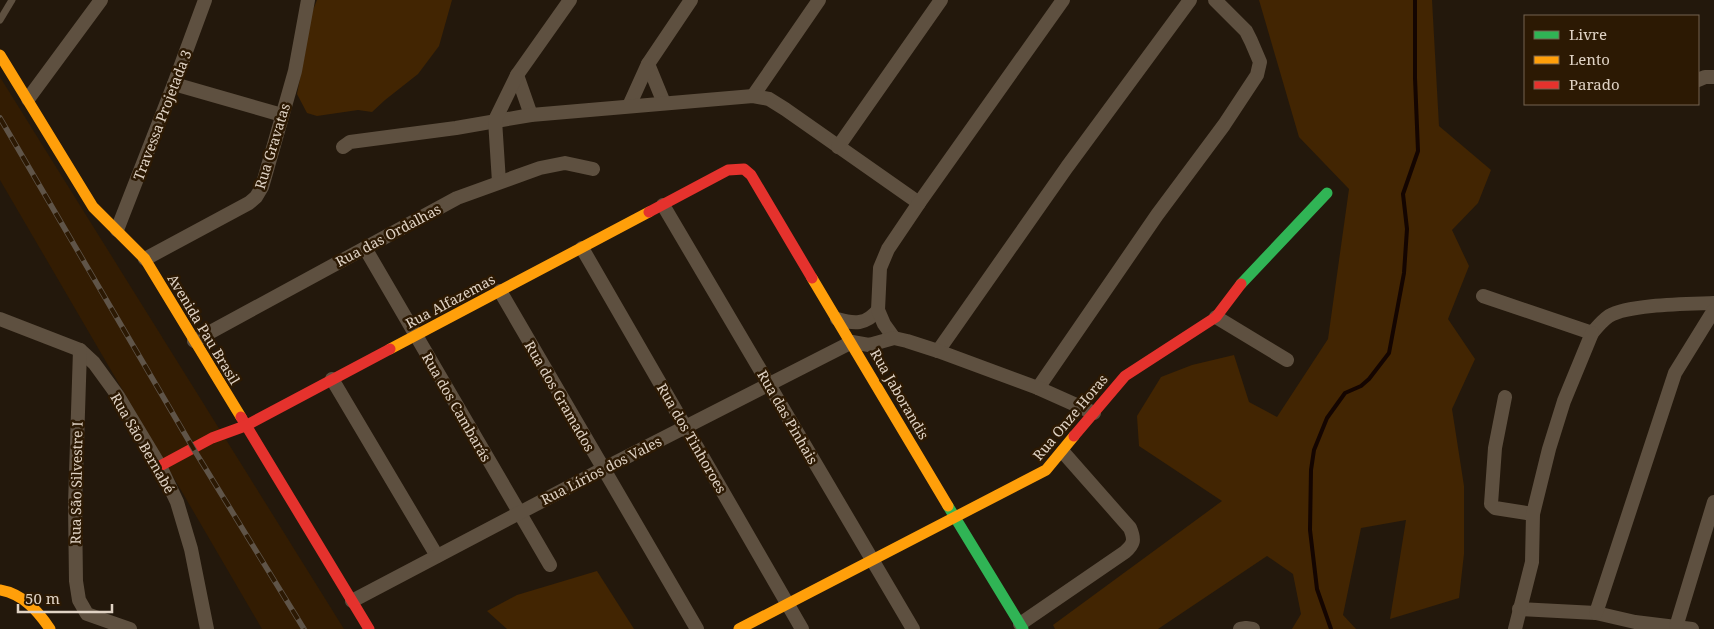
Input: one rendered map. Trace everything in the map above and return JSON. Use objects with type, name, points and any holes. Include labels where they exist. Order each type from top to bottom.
[{"type":"street","points":[[28,99],[101,0]]},
{"type":"street","name":"Travessa Projetada 3","points":[[117,230],[205,0]]},
{"type":"street","name":"Rua Gravatas","points":[[145,259],[249,203],[256,197],[262,187],[295,71],[308,0]]},
{"type":"street","points":[[499,182],[495,120],[516,76],[570,0]]},
{"type":"street","points":[[629,106],[648,64],[691,0]]},
{"type":"street","points":[[753,96],[819,0]]},
{"type":"street","points":[[838,148],[941,0]]},
{"type":"street","points":[[894,338],[884,324],[878,310],[880,268],[888,249],[1063,0]]},
{"type":"street","points":[[938,350],[1067,166],[1190,0]]},
{"type":"street","points":[[1038,388],[1157,215],[1224,125],[1257,75],[1260,62],[1246,31],[1215,0]]},
{"type":"street","name":"Avenida Pau Brasil","points":[[0,55],[93,207],[145,259],[244,426],[369,629]]},
{"type":"street","points":[[648,64],[664,103]]},
{"type":"street","points":[[516,76],[531,115]]},
{"type":"street","points":[[1699,80],[1705,77],[1714,77]]},
{"type":"street","points":[[174,84],[282,115]]},
{"type":"street","points":[[343,147],[350,142],[456,128],[531,115],[753,96],[769,99],[785,109],[919,203]]},
{"type":"street","name":"Rua das Ordalhas","points":[[194,341],[457,198],[540,168],[565,163],[593,169]]},
{"type":"street","name":"Rua Alfazemas","points":[[160,466],[217,435],[230,429],[244,426],[728,170],[742,167],[751,175]]},
{"type":"street","name":"Rua Jaborandis","points":[[751,175],[1022,627]]},
{"type":"street","name":"Rua Onze Horas","points":[[739,629],[1038,476],[1063,452],[1125,376],[1216,317],[1239,286],[1326,193]]},
{"type":"street","name":"Rua das Pinhais","points":[[663,205],[913,629]]},
{"type":"street","name":"Rua dos Cambarás","points":[[365,248],[550,565]]},
{"type":"street","name":"Rua dos Tinhoroes","points":[[582,248],[802,629]]},
{"type":"street","name":"Rua dos Gramados","points":[[500,291],[602,469],[697,629]]},
{"type":"street","points":[[1483,296],[1592,332]]},
{"type":"street","points":[[1515,629],[1532,562],[1533,514],[1549,449],[1564,401],[1592,332],[1609,316],[1623,311],[1714,303]]},
{"type":"street","points":[[837,319],[851,323],[861,323],[872,317],[878,310]]},
{"type":"street","points":[[1596,613],[1675,373],[1714,310]]},
{"type":"street","points":[[1216,317],[1287,360]]},
{"type":"street","name":"Rua São Bernabé","points":[[0,319],[80,350],[94,363],[118,396],[160,466],[177,502],[197,575],[207,629]]},
{"type":"street","points":[[852,342],[869,344],[894,338],[938,350],[1038,388],[1094,413]]},
{"type":"street","name":"Rua Lírios dos Vales","points":[[352,601],[602,469],[852,342]]},
{"type":"street","name":"Rua São Silvestre I","points":[[80,350],[75,505],[76,581],[79,600],[87,614],[130,629]]},
{"type":"street","points":[[332,379],[437,556]]},
{"type":"street","points":[[1505,397],[1495,448],[1492,506],[1533,514]]},
{"type":"street","points":[[1022,627],[1125,552],[1134,540],[1130,528],[1063,452]]},
{"type":"street","points":[[1676,627],[1714,502]]},
{"type":"street","points":[[0,579],[3,590],[26,602],[41,615],[50,629]]},
{"type":"street","points":[[1519,609],[1596,613],[1635,622],[1692,629]]},
{"type":"street","points":[[1240,629],[1253,629]]},
{"type":"lane","points":[[0,20],[12,0]]},
{"type":"shaded area","points":[[317,0],[452,0],[439,46],[418,74],[372,112],[358,110],[317,116],[307,113],[297,94],[309,20]]},
{"type":"shaded area","points":[[1259,0],[1432,0],[1439,126],[1491,170],[1478,203],[1452,230],[1469,266],[1448,319],[1475,359],[1452,409],[1464,486],[1464,554],[1459,598],[1390,619],[1406,520],[1361,528],[1343,615],[1356,629],[1292,629],[1301,614],[1293,574],[1267,556],[1158,629],[1055,629],[1053,625],[1222,501],[1139,446],[1137,416],[1161,377],[1192,365],[1234,355],[1249,402],[1277,417],[1328,339],[1349,189],[1299,137]]},
{"type":"shaded area","points":[[0,77],[344,629],[262,629],[0,180]]},
{"type":"shaded area","points":[[597,571],[634,629],[507,629],[487,611],[517,595]]},
{"type":"waterway","points":[[1331,629],[1317,589],[1310,530],[1311,470],[1314,450],[1327,418],[1345,393],[1361,386],[1369,379],[1389,353],[1404,273],[1407,229],[1403,194],[1418,151],[1415,78],[1415,0]]},
{"type":"railway","points":[[0,118],[193,448],[304,629]]},
{"type":"traffic: fast","points":[[1241,284],[1327,193]]},
{"type":"traffic: fast","points":[[948,506],[1023,629]]},
{"type":"traffic: slow","points":[[0,55],[93,207],[145,259],[241,417]]},
{"type":"traffic: slow","points":[[390,349],[649,212]]},
{"type":"traffic: slow","points":[[812,278],[948,506]]},
{"type":"traffic: slow","points":[[739,629],[1046,470],[1074,436]]},
{"type":"traffic: slow","points":[[0,590],[23,599],[50,629]]},
{"type":"traffic: jam","points":[[649,212],[728,170],[744,169],[751,175],[812,278]]},
{"type":"traffic: jam","points":[[1074,436],[1125,376],[1216,317],[1241,284]]},
{"type":"traffic: jam","points":[[160,466],[212,438],[245,426],[390,349]]},
{"type":"traffic: jam","points":[[241,417],[369,629]]}]
